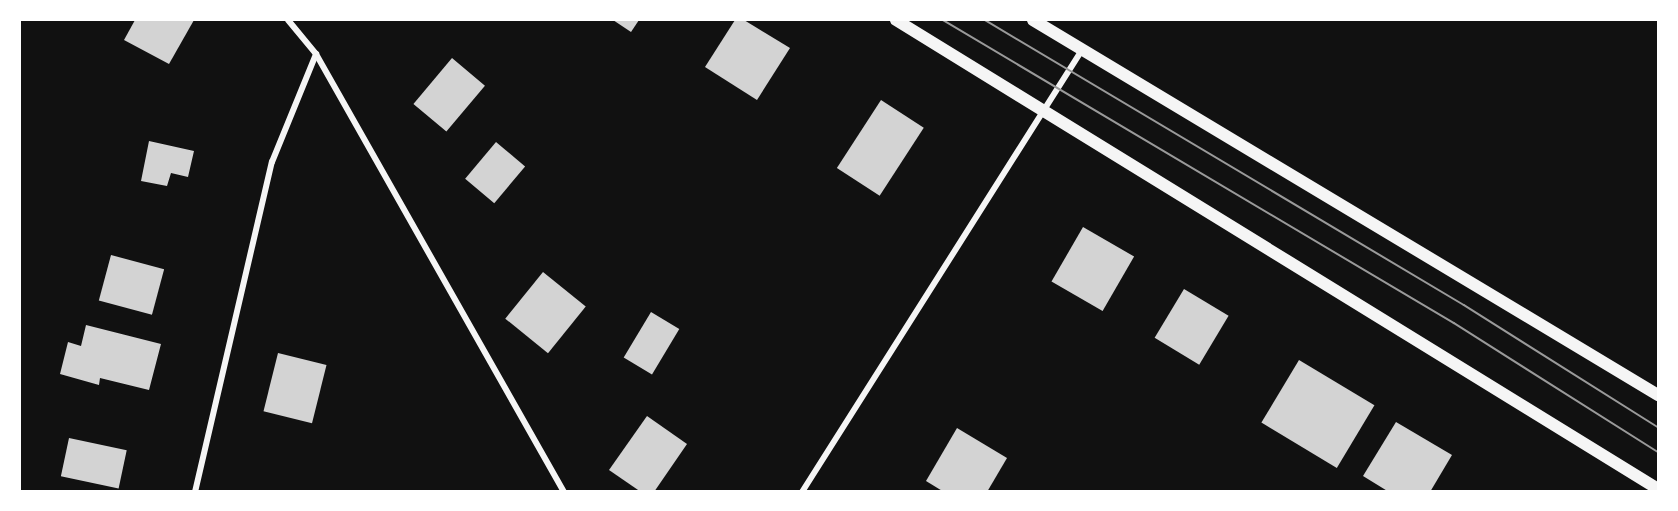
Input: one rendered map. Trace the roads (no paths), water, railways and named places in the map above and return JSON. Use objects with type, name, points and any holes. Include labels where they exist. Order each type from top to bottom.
[{"type":"main road","points":[[896,20],[1659,489]]},
{"type":"main road","points":[[1033,20],[1659,395]]},
{"type":"street","points":[[288,20],[316,54],[564,492]]},
{"type":"street","points":[[803,491],[1082,50]]},
{"type":"street","points":[[195,492],[273,162],[316,54]]},
{"type":"tram line","points":[[943,20],[1454,323],[1658,452]]},
{"type":"tram line","points":[[985,20],[1464,305],[1658,427]]}]
